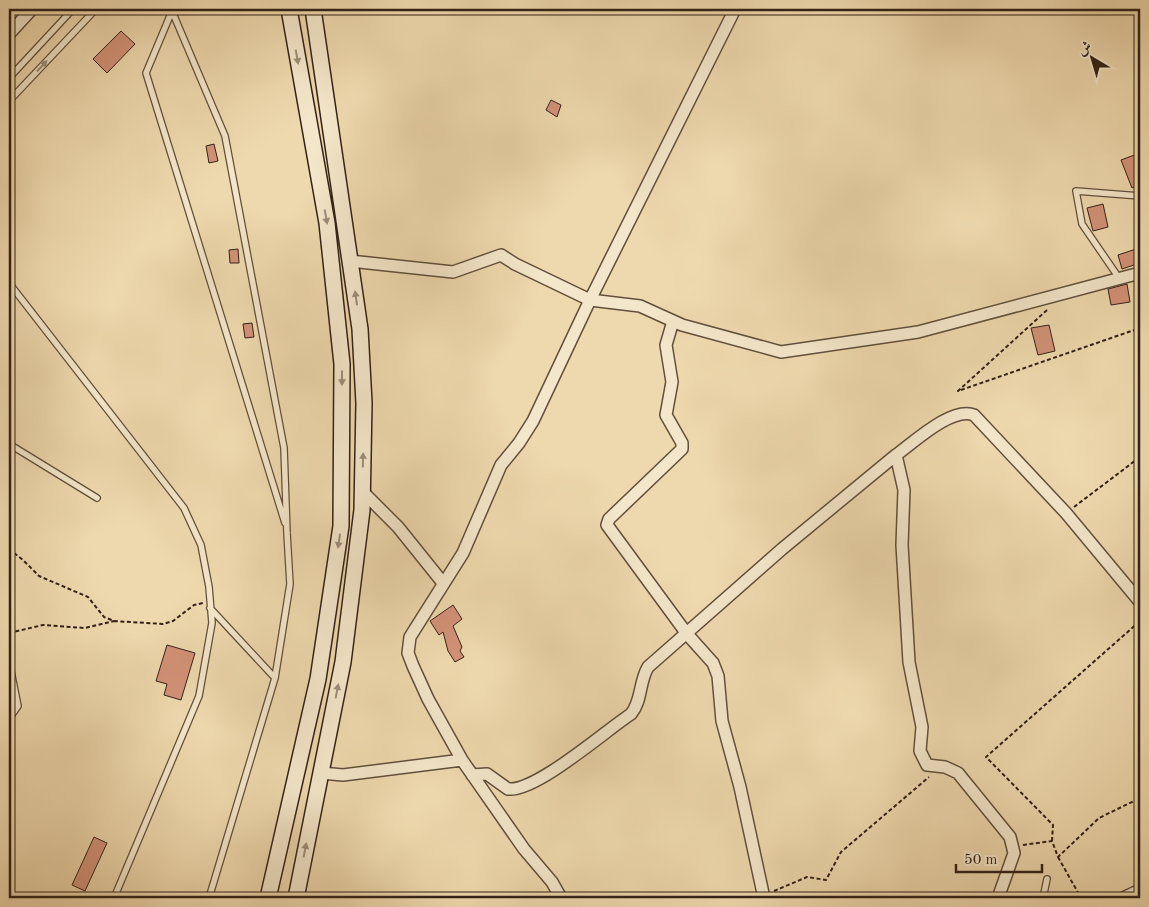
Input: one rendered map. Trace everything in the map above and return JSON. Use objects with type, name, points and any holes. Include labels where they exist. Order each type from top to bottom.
[{"type":"main road","points":[[268,898],[318,680],[341,526],[342,364],[327,223],[289,9]]},
{"type":"main road","points":[[296,898],[343,662],[362,510],[364,403],[360,329],[313,9]]},
{"type":"street","points":[[9,34],[32,9]]},
{"type":"street","points":[[561,898],[552,882],[524,849],[462,760],[428,699],[408,653],[410,637],[463,553],[502,465],[533,421],[590,300],[735,9]]},
{"type":"street","points":[[350,261],[453,272],[502,255],[515,264],[590,300],[640,306],[673,321],[782,352],[918,332],[1140,273]]},
{"type":"street","points":[[673,321],[666,345],[672,382],[666,415],[682,443],[682,448],[609,519],[607,525],[687,634],[707,654],[718,676],[722,721],[740,787],[764,897]]},
{"type":"street","points":[[472,775],[487,774],[504,786],[514,789],[534,783],[631,714],[636,708],[641,682],[648,667],[782,549],[896,455],[952,415],[968,413],[978,418],[1066,513],[1140,602]]},
{"type":"street","points":[[896,455],[904,490],[902,545],[908,662],[922,727],[920,751],[927,764],[958,772],[1010,837],[1014,846],[1014,853],[998,898]]},
{"type":"street","points":[[362,492],[398,527],[443,583]]},
{"type":"street","points":[[321,772],[343,775],[462,760]]},
{"type":"street","points":[[1123,898],[1140,890]]},
{"type":"lane","points":[[9,78],[73,9]]},
{"type":"lane","points":[[9,101],[96,9]]},
{"type":"lane","points":[[171,10],[146,74],[288,533]]},
{"type":"lane","points":[[171,10],[225,136],[284,448],[288,533],[290,584],[275,678],[209,898]]},
{"type":"lane","points":[[1119,278],[1082,224],[1076,191],[1140,196]]},
{"type":"lane","points":[[9,283],[184,508],[200,545],[210,601],[212,623],[199,696],[114,898]]},
{"type":"lane","points":[[9,444],[97,498]]},
{"type":"lane","points":[[210,608],[275,678]]},
{"type":"lane","points":[[9,661],[18,706],[9,719]]},
{"type":"lane","points":[[1043,898],[1047,879]]},
{"type":"path","points":[[1067,292],[958,391],[1140,328]]},
{"type":"path","points":[[1066,513],[1140,458]]},
{"type":"path","points":[[9,549],[38,576],[88,597],[104,616],[114,621]]},
{"type":"path","points":[[9,633],[43,626],[85,628],[114,621],[162,624],[172,621],[194,605],[210,601]]},
{"type":"path","points":[[1081,898],[1058,857],[1052,841],[1053,825],[986,757],[1140,622]]},
{"type":"path","points":[[764,897],[807,877],[826,880],[841,852],[940,767]]},
{"type":"path","points":[[1058,857],[1099,818],[1140,798]]},
{"type":"path","points":[[1014,846],[1052,841]]},
{"type":"building","points":[[121,31],[135,44],[107,73],[93,59]]},
{"type":"building","points":[[551,100],[561,105],[557,117],[546,110]]},
{"type":"building","points":[[214,144],[218,161],[209,163],[206,146]]},
{"type":"building","points":[[1140,153],[1140,184],[1132,188],[1121,160]]},
{"type":"building","points":[[1103,204],[1108,227],[1093,231],[1087,208]]},
{"type":"building","points":[[238,249],[239,263],[230,263],[229,250]]},
{"type":"building","points":[[1136,249],[1140,263],[1122,269],[1118,255]]},
{"type":"building","points":[[1127,284],[1130,302],[1111,305],[1108,289]]},
{"type":"building","points":[[252,323],[254,337],[245,338],[243,324]]},
{"type":"building","points":[[1049,325],[1055,351],[1038,355],[1031,328]]},
{"type":"building","points":[[453,605],[462,619],[453,626],[462,647],[460,651],[464,657],[455,662],[448,651],[443,632],[439,635],[430,621]]},
{"type":"building","points":[[167,645],[195,653],[181,700],[164,695],[167,684],[156,681]]},
{"type":"building","points":[[94,837],[107,843],[85,891],[72,885]]}]
